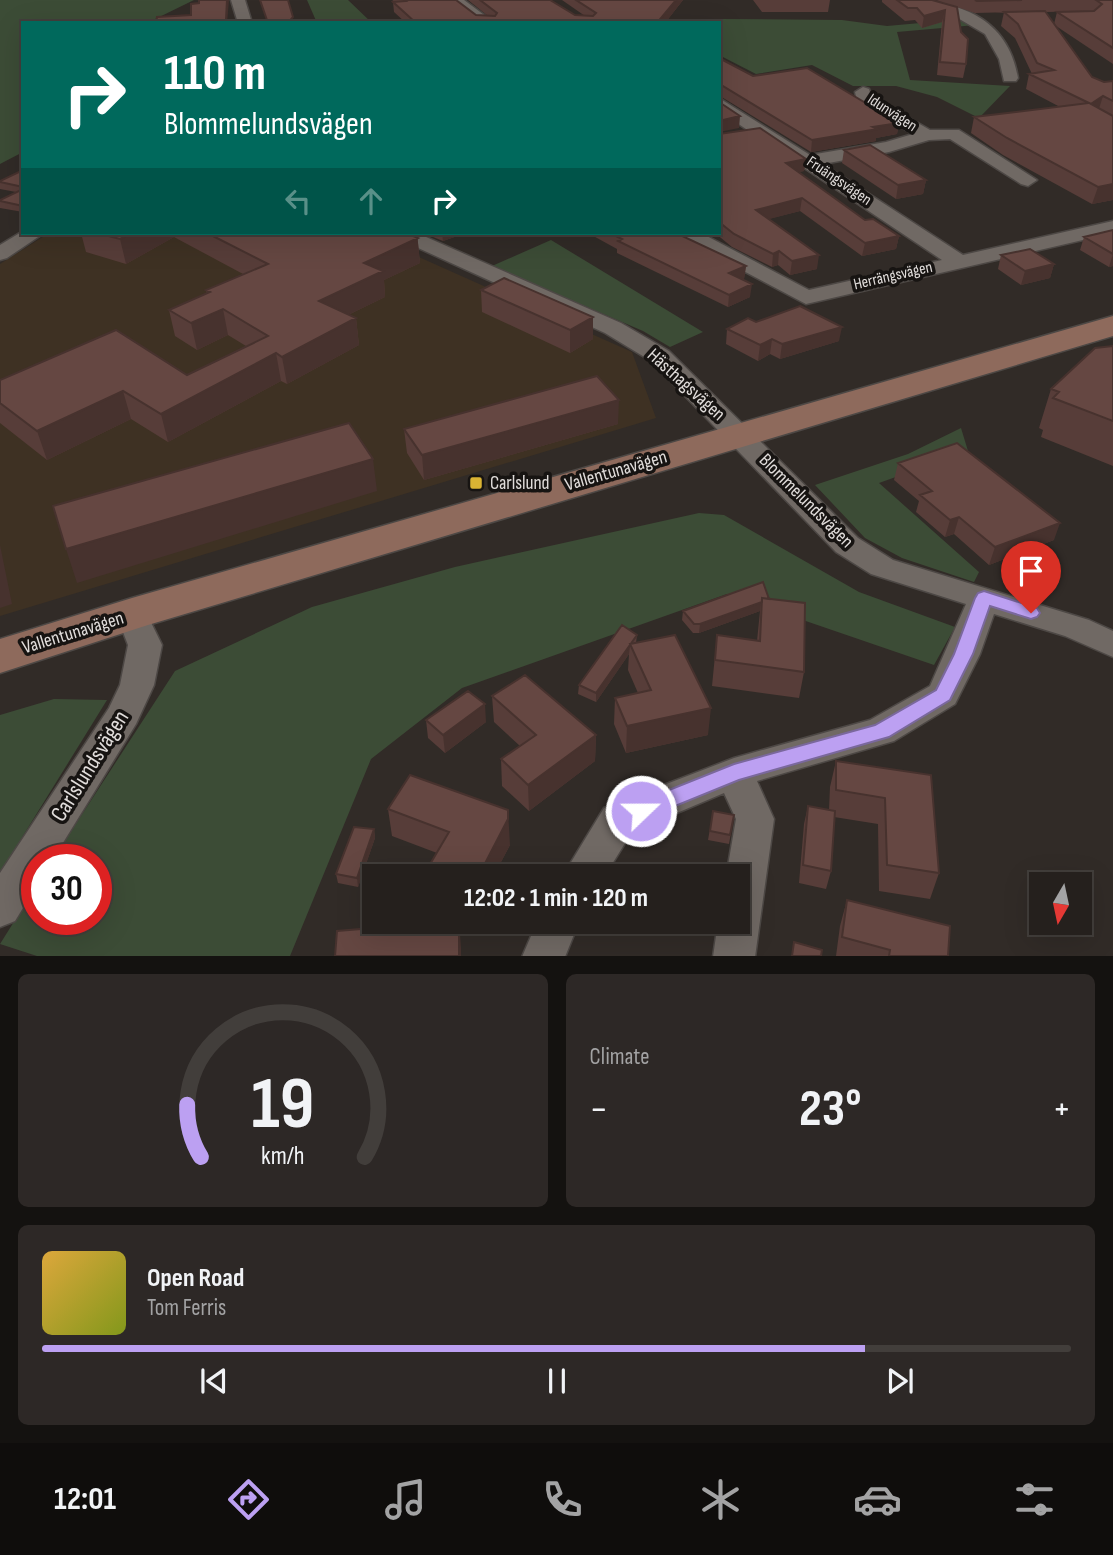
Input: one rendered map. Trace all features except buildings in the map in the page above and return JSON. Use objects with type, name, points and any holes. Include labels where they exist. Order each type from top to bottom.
[{"type":"main road","name":"Vallentunavägen","points":[[0,656],[132,614],[1113,326]]},
{"type":"street","points":[[238,0],[244,21]]},
{"type":"street","points":[[455,0],[485,21]]},
{"type":"street","points":[[910,0],[934,5],[976,20],[999,40],[1009,59],[1010,78]]},
{"type":"street","points":[[976,20],[1003,19]]},
{"type":"street","name":"Idunvägen","points":[[863,92],[863,98],[927,135]]},
{"type":"street","name":"Fruängsvägen","points":[[721,104],[958,261]]},
{"type":"street","points":[[741,135],[763,131]]},
{"type":"street","points":[[927,135],[953,134],[1028,180]]},
{"type":"street","name":"Idunvägen","points":[[808,160],[889,147],[927,135]]},
{"type":"street","name":"Herrängsvägen","points":[[690,235],[806,297],[1113,227]]},
{"type":"street","points":[[0,254],[31,235]]},
{"type":"street","name":"Hästhagsvägen","points":[[405,235],[613,328],[660,356],[740,435]]},
{"type":"street","name":"Blommelundsvägen","points":[[740,435],[847,545],[881,567],[1077,628],[1113,645]]},
{"type":"street","points":[[590,864],[618,820],[734,773],[881,731],[943,695],[963,654],[984,598]]},
{"type":"street","name":"Carlslundsvägen","points":[[0,908],[124,714],[136,685],[145,645],[132,614]]},
{"type":"street","points":[[734,773],[755,820],[734,956]]},
{"type":"street","points":[[543,956],[553,934]]},
{"type":"shaded area","points":[[46,235],[369,235],[632,352],[656,418],[0,616],[0,264]]},
{"type":"green space","points":[[0,0],[194,0],[151,21],[21,21],[21,153],[0,164]]},
{"type":"green space","points":[[307,0],[348,0],[370,21],[316,21]]},
{"type":"green space","points":[[965,19],[976,25],[897,32],[910,80],[1010,86],[979,118],[937,97],[896,86],[853,86],[812,65],[756,74],[721,56],[721,21],[708,21],[842,20],[887,26]]},
{"type":"green space","points":[[551,240],[703,332],[670,347],[643,331],[492,266]]},
{"type":"green space","points":[[961,428],[968,451],[879,483],[979,572],[974,582],[902,558],[865,538],[815,485],[908,454]]},
{"type":"green space","points":[[699,513],[724,515],[859,592],[955,627],[934,665],[727,594],[462,688],[371,759],[290,956],[37,956],[0,944],[21,911],[21,935],[112,935],[112,844],[63,844],[175,671],[312,607],[455,567]]},
{"type":"green space","points":[[54,699],[107,700],[0,873],[0,715]]},
{"type":"place","name":"Carlslund","points":[[476,483]]},
{"type":"route","points":[[641,811],[734,773],[881,731],[943,695],[963,654],[984,598],[1031,613]]}]
